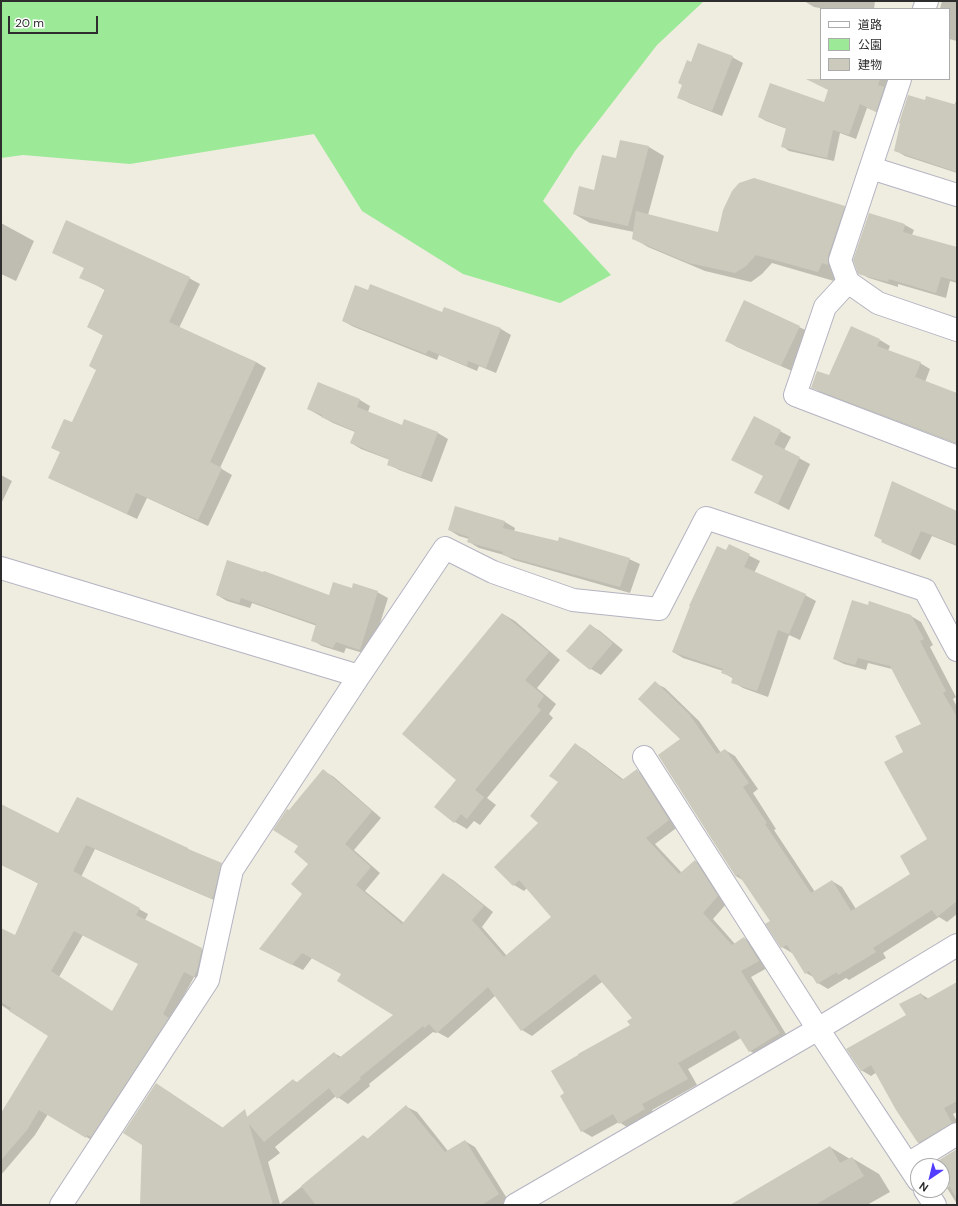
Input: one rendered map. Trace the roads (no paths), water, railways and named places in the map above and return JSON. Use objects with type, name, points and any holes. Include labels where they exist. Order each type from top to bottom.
[{"type":"street","points":[[900,80],[840,260],[848,282],[878,303],[957,330]]},
{"type":"street","points":[[871,168],[957,195]]},
{"type":"street","points":[[848,282],[825,307],[795,395],[957,457]]},
{"type":"street","points":[[61,1205],[208,980],[232,870],[445,548],[493,572],[573,600],[659,609],[706,518],[924,590],[957,650]]},
{"type":"street","points":[[1,568],[359,676]]},
{"type":"street","points":[[644,757],[818,1029],[910,1167]]},
{"type":"street","points":[[515,1205],[818,1029],[957,945]]},
{"type":"street","points":[[929,1158],[957,1134]]}]
